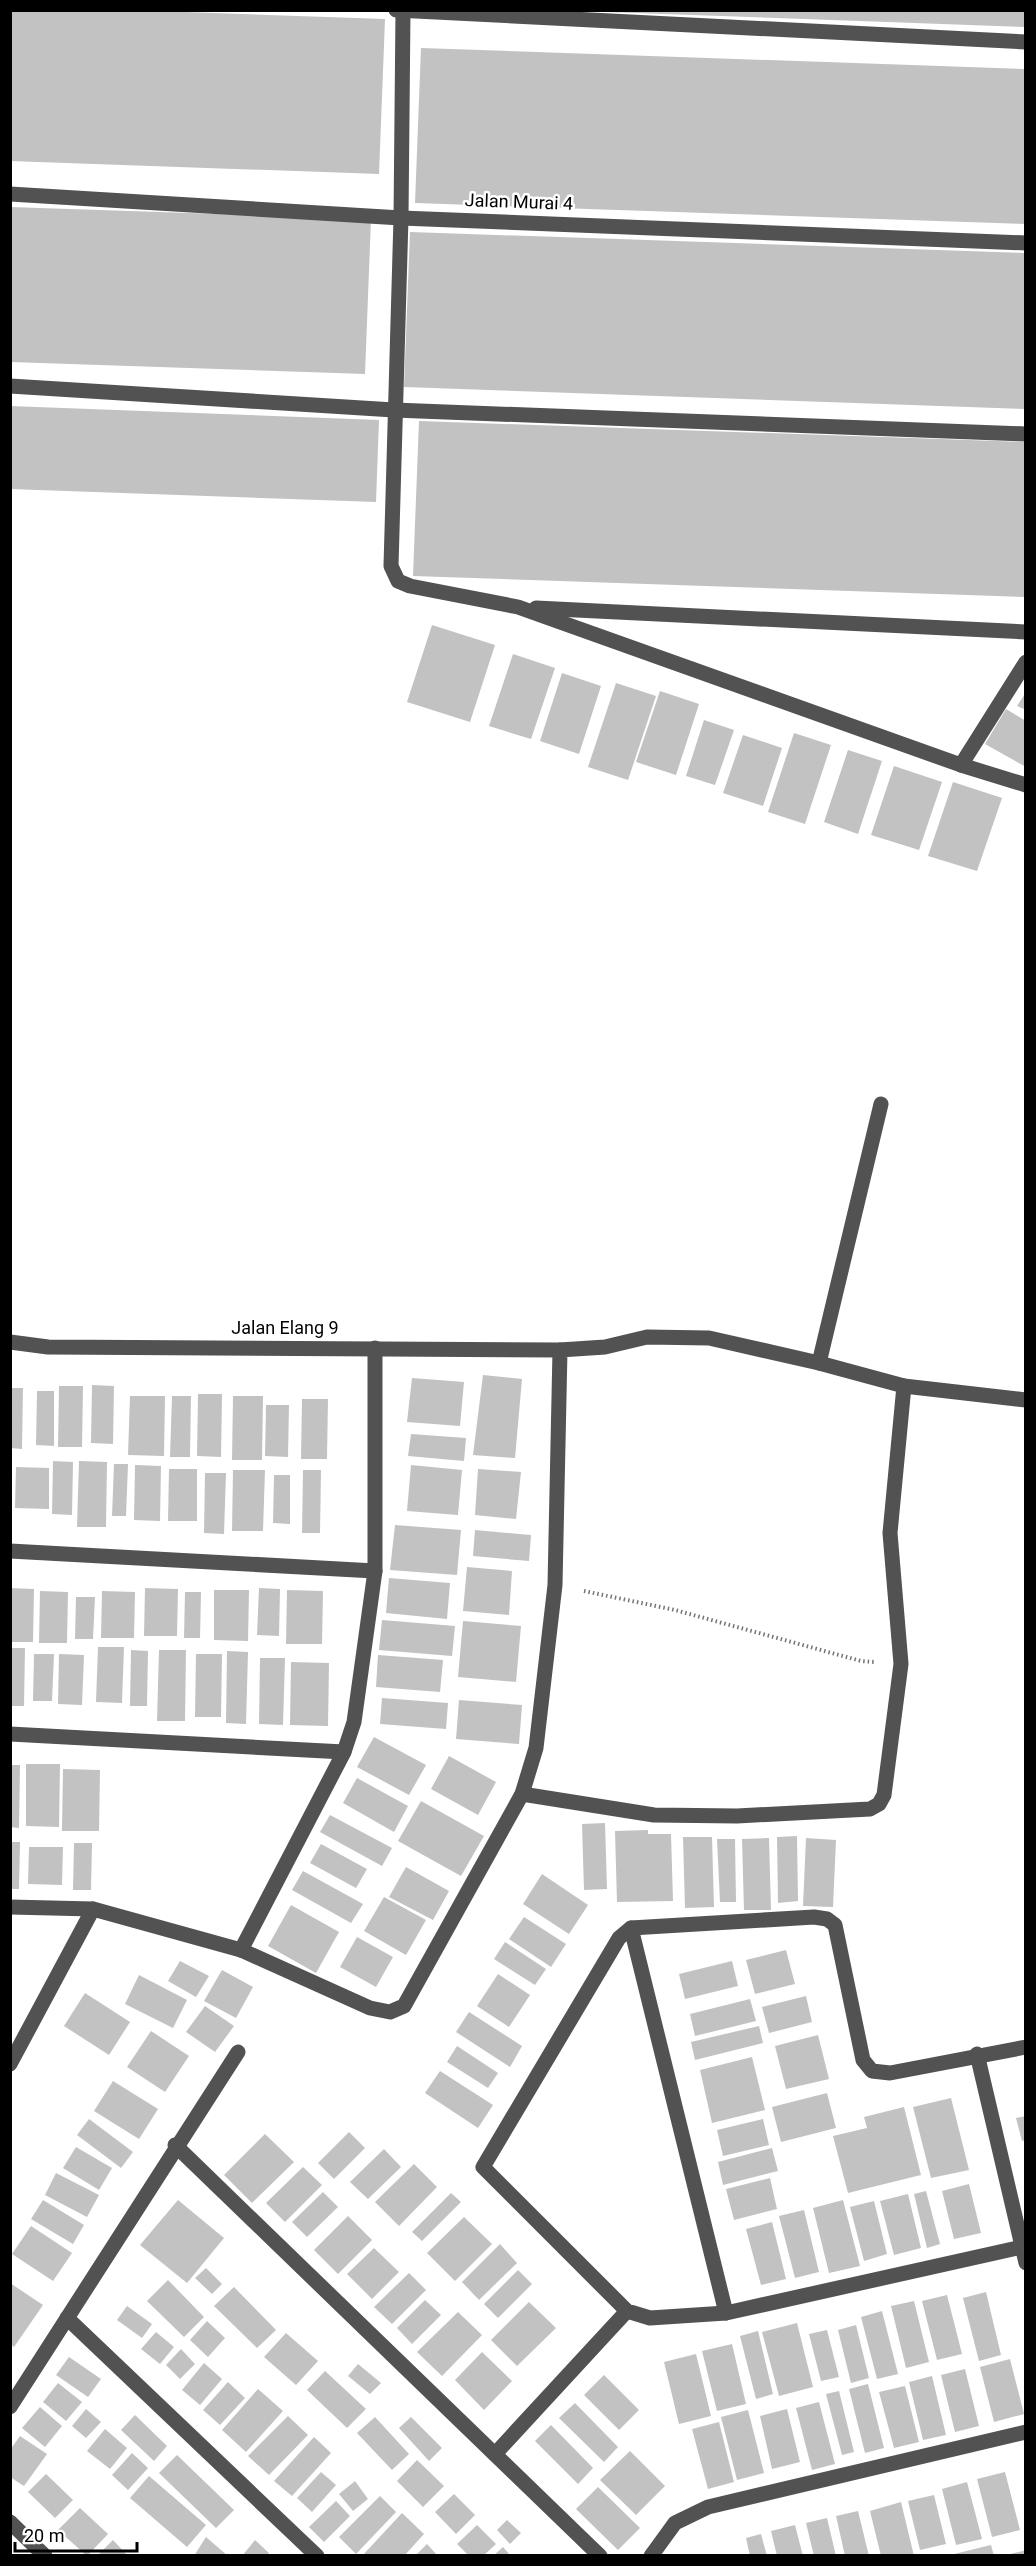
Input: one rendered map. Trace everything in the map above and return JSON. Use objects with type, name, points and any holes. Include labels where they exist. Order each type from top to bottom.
[{"type":"street","points":[[396,10],[1026,42]]},
{"type":"street","points":[[403,11],[402,218],[394,410],[392,566],[398,580],[410,586],[518,607],[1026,632]]},
{"type":"street","name":"Jalan Murai 4","points":[[10,194],[402,218],[1026,243]]},
{"type":"street","points":[[10,386],[394,410],[1026,434]]},
{"type":"street","points":[[518,607],[961,765],[1026,784]]},
{"type":"street","points":[[961,765],[1026,662]]},
{"type":"street","points":[[819,1363],[881,1104]]},
{"type":"street","name":"Jalan Elang 9","points":[[10,1342],[48,1347],[560,1350],[605,1347],[647,1337],[709,1338],[819,1363],[904,1386],[1026,1400]]},
{"type":"street","points":[[241,1950],[344,1752],[354,1722],[375,1571],[375,1348]]},
{"type":"street","points":[[10,1907],[93,1909],[241,1950],[370,2008],[390,2012],[404,2006],[522,1794],[536,1748],[555,1585],[560,1350]]},
{"type":"street","points":[[522,1794],[654,1815],[737,1816],[870,1809],[879,1804],[884,1795],[901,1664],[890,1533],[904,1386]]},
{"type":"street","points":[[10,1551],[375,1571]]},
{"type":"street","points":[[10,1734],[344,1752]]},
{"type":"street","points":[[10,2064],[93,1909]]},
{"type":"street","points":[[1022,2247],[726,2313],[650,2318],[627,2311],[483,2167],[619,1938],[631,1928],[813,1917],[827,1919],[835,1925],[863,2060],[872,2071],[890,2073],[977,2054],[1026,2047]]},
{"type":"street","points":[[631,1928],[726,2313]]},
{"type":"street","points":[[10,2407],[175,2145],[237,2052]]},
{"type":"street","points":[[977,2054],[1026,2263]]},
{"type":"street","points":[[175,2145],[600,2556]]},
{"type":"street","points":[[495,2454],[627,2311]]},
{"type":"street","points":[[67,2318],[317,2556]]},
{"type":"street","points":[[651,2556],[675,2523],[708,2507],[1026,2432]]},
{"type":"street","points":[[10,2522],[45,2556]]},
{"type":"path","points":[[555,1585],[675,1610],[861,1661],[901,1664]]},
{"type":"building","points":[[10,10],[130,10],[385,19],[379,174],[10,161]]},
{"type":"building","points":[[607,10],[1026,10],[1026,27],[607,12]]},
{"type":"building","points":[[421,48],[1026,69],[1026,224],[415,203]]},
{"type":"building","points":[[10,207],[371,219],[365,374],[10,362]]},
{"type":"building","points":[[410,232],[1026,253],[1026,409],[404,387]]},
{"type":"building","points":[[10,406],[379,420],[376,502],[10,489]]},
{"type":"building","points":[[419,421],[1026,442],[1026,597],[413,576]]},
{"type":"building","points":[[432,625],[495,645],[470,722],[407,702]]},
{"type":"building","points":[[513,654],[555,668],[531,739],[489,726]]},
{"type":"building","points":[[562,673],[601,686],[579,754],[540,741]]},
{"type":"building","points":[[616,683],[656,696],[628,780],[588,767]]},
{"type":"building","points":[[660,691],[699,704],[676,775],[636,762]]},
{"type":"building","points":[[1026,692],[1026,710],[1017,706]]},
{"type":"building","points":[[1006,709],[1026,721],[1026,767],[985,744]]},
{"type":"building","points":[[704,720],[734,730],[715,785],[686,776]]},
{"type":"building","points":[[794,733],[831,745],[805,824],[768,812]]},
{"type":"building","points":[[743,735],[782,748],[763,806],[723,793]]},
{"type":"building","points":[[848,750],[882,761],[858,834],[824,822]]},
{"type":"building","points":[[894,766],[942,782],[919,850],[871,835]]},
{"type":"building","points":[[953,782],[1002,798],[977,871],[928,856]]},
{"type":"building","points":[[483,1375],[522,1379],[515,1458],[473,1455]]},
{"type":"building","points":[[412,1378],[464,1382],[460,1426],[407,1422]]},
{"type":"building","points":[[92,1385],[114,1386],[113,1444],[91,1443]]},
{"type":"building","points":[[59,1386],[83,1386],[82,1447],[58,1447]]},
{"type":"building","points":[[10,1388],[23,1388],[22,1449],[10,1448]]},
{"type":"building","points":[[37,1391],[54,1391],[54,1446],[36,1445]]},
{"type":"building","points":[[198,1394],[222,1394],[221,1457],[197,1456]]},
{"type":"building","points":[[130,1396],[165,1396],[164,1456],[128,1455]]},
{"type":"building","points":[[172,1396],[191,1396],[190,1457],[170,1457]]},
{"type":"building","points":[[233,1396],[263,1396],[262,1460],[232,1460]]},
{"type":"building","points":[[302,1399],[328,1399],[327,1459],[301,1459]]},
{"type":"building","points":[[266,1405],[289,1405],[288,1457],[265,1456]]},
{"type":"building","points":[[411,1434],[466,1438],[464,1461],[408,1456]]},
{"type":"building","points":[[53,1461],[73,1462],[72,1515],[52,1514]]},
{"type":"building","points":[[79,1461],[107,1462],[106,1527],[77,1527]]},
{"type":"building","points":[[114,1464],[128,1464],[126,1516],[112,1516]]},
{"type":"building","points":[[135,1465],[161,1466],[160,1521],[134,1520]]},
{"type":"building","points":[[411,1465],[462,1470],[458,1515],[407,1511]]},
{"type":"building","points":[[16,1467],[49,1468],[49,1509],[15,1508]]},
{"type":"building","points":[[169,1469],[197,1469],[197,1521],[168,1521]]},
{"type":"building","points":[[478,1469],[521,1472],[516,1519],[475,1515]]},
{"type":"building","points":[[233,1470],[265,1470],[263,1531],[232,1531]]},
{"type":"building","points":[[303,1470],[321,1470],[320,1533],[302,1533]]},
{"type":"building","points":[[205,1473],[226,1473],[224,1534],[204,1533]]},
{"type":"building","points":[[274,1475],[290,1475],[290,1524],[273,1523]]},
{"type":"building","points":[[395,1525],[461,1530],[457,1575],[390,1570]]},
{"type":"building","points":[[475,1530],[531,1535],[529,1561],[473,1556]]},
{"type":"building","points":[[467,1567],[512,1571],[509,1615],[463,1611]]},
{"type":"building","points":[[389,1578],[450,1583],[447,1619],[386,1613]]},
{"type":"building","points":[[10,1588],[34,1589],[33,1642],[10,1642]]},
{"type":"building","points":[[145,1588],[178,1589],[177,1636],[144,1636]]},
{"type":"building","points":[[259,1588],[280,1589],[279,1636],[257,1635]]},
{"type":"building","points":[[214,1590],[249,1590],[248,1641],[214,1640]]},
{"type":"building","points":[[287,1590],[323,1591],[322,1644],[286,1644]]},
{"type":"building","points":[[40,1591],[68,1592],[67,1643],[39,1643]]},
{"type":"building","points":[[102,1591],[135,1592],[134,1638],[101,1638]]},
{"type":"building","points":[[185,1592],[201,1592],[200,1638],[184,1638]]},
{"type":"building","points":[[76,1597],[95,1597],[93,1639],[75,1639]]},
{"type":"building","points":[[382,1620],[455,1626],[452,1656],[379,1650]]},
{"type":"building","points":[[463,1621],[521,1626],[516,1682],[458,1677]]},
{"type":"building","points":[[98,1647],[124,1647],[122,1703],[96,1702]]},
{"type":"building","points":[[10,1648],[25,1648],[24,1706],[10,1706]]},
{"type":"building","points":[[131,1650],[148,1651],[147,1706],[130,1706]]},
{"type":"building","points":[[159,1650],[186,1650],[185,1721],[157,1721]]},
{"type":"building","points":[[227,1651],[248,1652],[246,1724],[226,1723]]},
{"type":"building","points":[[34,1654],[54,1654],[52,1701],[33,1701]]},
{"type":"building","points":[[59,1654],[84,1655],[82,1705],[58,1704]]},
{"type":"building","points":[[196,1654],[222,1654],[221,1717],[195,1717]]},
{"type":"building","points":[[378,1655],[443,1660],[440,1692],[376,1687]]},
{"type":"building","points":[[260,1658],[285,1658],[283,1725],[259,1724]]},
{"type":"building","points":[[291,1662],[329,1663],[328,1726],[290,1725]]},
{"type":"building","points":[[382,1698],[448,1703],[446,1729],[380,1724]]},
{"type":"building","points":[[459,1700],[522,1705],[519,1744],[456,1739]]},
{"type":"building","points":[[374,1737],[426,1765],[409,1795],[357,1767]]},
{"type":"building","points":[[449,1756],[496,1782],[478,1815],[431,1789]]},
{"type":"building","points":[[26,1764],[60,1764],[59,1827],[26,1826]]},
{"type":"building","points":[[10,1765],[20,1765],[19,1828],[10,1827]]},
{"type":"building","points":[[63,1769],[100,1770],[99,1831],[62,1831]]},
{"type":"building","points":[[357,1778],[408,1806],[394,1832],[343,1803]]},
{"type":"building","points":[[421,1801],[484,1836],[461,1876],[398,1841]]},
{"type":"building","points":[[330,1815],[392,1848],[382,1866],[320,1832]]},
{"type":"building","points":[[605,1823],[607,1889],[584,1890],[582,1824]]},
{"type":"building","points":[[648,1830],[648,1834],[671,1834],[673,1901],[617,1902],[615,1831]]},
{"type":"building","points":[[797,1836],[798,1901],[778,1903],[777,1837]]},
{"type":"building","points":[[683,1837],[712,1837],[714,1907],[685,1908]]},
{"type":"building","points":[[769,1838],[771,1910],[744,1910],[742,1839]]},
{"type":"building","points":[[806,1838],[836,1840],[833,1907],[803,1906]]},
{"type":"building","points":[[717,1839],[735,1839],[736,1902],[720,1902]]},
{"type":"building","points":[[10,1842],[20,1842],[19,1889],[10,1889]]},
{"type":"building","points":[[74,1843],[92,1843],[91,1890],[73,1890]]},
{"type":"building","points":[[321,1844],[367,1869],[356,1888],[310,1863]]},
{"type":"building","points":[[29,1847],[63,1847],[62,1885],[28,1884]]},
{"type":"building","points":[[406,1867],[449,1891],[433,1920],[389,1897]]},
{"type":"building","points":[[303,1871],[363,1904],[351,1923],[292,1890]]},
{"type":"building","points":[[542,1874],[588,1905],[569,1934],[523,1904]]},
{"type":"building","points":[[384,1897],[426,1920],[406,1955],[364,1931]]},
{"type":"building","points":[[291,1905],[339,1932],[316,1973],[268,1946]]},
{"type":"building","points":[[524,1917],[566,1944],[551,1967],[509,1939]]},
{"type":"building","points":[[357,1937],[393,1957],[376,1987],[340,1967]]},
{"type":"building","points":[[505,1942],[546,1969],[535,1985],[494,1959]]},
{"type":"building","points":[[786,1950],[795,1984],[755,1994],[746,1960]]},
{"type":"building","points":[[180,1961],[209,1976],[196,1997],[168,1981]]},
{"type":"building","points":[[732,1961],[738,1986],[685,1999],[679,1974]]},
{"type":"building","points":[[222,1970],[253,1987],[236,2018],[204,2001]]},
{"type":"building","points":[[498,1974],[530,1995],[509,2027],[477,2006]]},
{"type":"building","points":[[139,1975],[187,2000],[173,2028],[125,2004]]},
{"type":"building","points":[[85,1993],[130,2022],[109,2055],[64,2026]]},
{"type":"building","points":[[806,1996],[812,2022],[769,2033],[762,2007]]},
{"type":"building","points":[[750,1999],[756,2021],[695,2036],[690,2014]]},
{"type":"building","points":[[205,2006],[234,2026],[215,2052],[186,2032]]},
{"type":"building","points":[[469,2012],[522,2046],[510,2067],[456,2032]]},
{"type":"building","points":[[759,2026],[763,2043],[695,2060],[691,2042]]},
{"type":"building","points":[[151,2031],[189,2056],[165,2092],[127,2067]]},
{"type":"building","points":[[818,2035],[829,2079],[786,2089],[775,2046]]},
{"type":"building","points":[[457,2046],[498,2073],[488,2088],[447,2062]]},
{"type":"building","points":[[752,2057],[765,2110],[712,2123],[700,2070]]},
{"type":"building","points":[[440,2071],[493,2105],[478,2128],[425,2093]]},
{"type":"building","points":[[113,2081],[158,2109],[139,2139],[94,2111]]},
{"type":"building","points":[[827,2093],[836,2128],[781,2142],[772,2107]]},
{"type":"building","points":[[951,2098],[969,2170],[931,2178],[913,2107]]},
{"type":"building","points":[[904,2107],[921,2175],[848,2193],[833,2136],[867,2128],[864,2117]]},
{"type":"building","points":[[1026,2116],[1026,2140],[1022,2141],[1016,2118]]},
{"type":"building","points":[[89,2119],[133,2152],[121,2168],[77,2135]]},
{"type":"building","points":[[763,2119],[769,2145],[723,2156],[717,2130]]},
{"type":"building","points":[[349,2132],[365,2148],[334,2179],[318,2163]]},
{"type":"building","points":[[265,2134],[294,2162],[252,2203],[224,2175]]},
{"type":"building","points":[[76,2147],[112,2168],[99,2190],[63,2168]]},
{"type":"building","points":[[772,2148],[778,2171],[723,2185],[718,2162]]},
{"type":"building","points":[[384,2149],[401,2167],[368,2199],[350,2182]]},
{"type":"building","points":[[414,2164],[437,2187],[399,2226],[375,2202]]},
{"type":"building","points":[[303,2167],[322,2185],[285,2222],[266,2203]]},
{"type":"building","points":[[56,2173],[99,2195],[87,2217],[45,2195]]},
{"type":"building","points":[[770,2178],[777,2209],[734,2220],[726,2189]]},
{"type":"building","points":[[969,2184],[981,2233],[954,2239],[942,2191]]},
{"type":"building","points":[[926,2191],[940,2244],[927,2248],[914,2194]]},
{"type":"building","points":[[323,2192],[338,2207],[307,2237],[292,2222]]},
{"type":"building","points":[[451,2193],[461,2202],[422,2241],[412,2232]]},
{"type":"building","points":[[908,2194],[921,2248],[894,2255],[880,2201]]},
{"type":"building","points":[[43,2200],[84,2225],[73,2244],[31,2219]]},
{"type":"building","points":[[178,2200],[224,2238],[187,2283],[140,2245]]},
{"type":"building","points":[[843,2200],[860,2266],[829,2273],[813,2208]]},
{"type":"building","points":[[874,2201],[887,2254],[864,2261],[850,2207]]},
{"type":"building","points":[[804,2210],[819,2272],[795,2278],[779,2216]]},
{"type":"building","points":[[348,2216],[372,2240],[338,2274],[314,2250]]},
{"type":"building","points":[[464,2217],[492,2244],[455,2281],[427,2253]]},
{"type":"building","points":[[772,2222],[786,2279],[761,2285],[746,2229]]},
{"type":"building","points":[[31,2226],[72,2253],[53,2281],[12,2254]]},
{"type":"building","points":[[500,2244],[517,2263],[479,2300],[462,2282]]},
{"type":"building","points":[[374,2248],[399,2272],[372,2299],[347,2274]]},
{"type":"building","points":[[206,2268],[222,2284],[212,2294],[195,2278]]},
{"type":"building","points":[[518,2270],[532,2284],[498,2318],[484,2304]]},
{"type":"building","points":[[409,2273],[426,2290],[392,2324],[374,2307]]},
{"type":"building","points":[[168,2280],[204,2317],[184,2337],[147,2301]]},
{"type":"building","points":[[10,2283],[43,2305],[14,2347],[10,2344]]},
{"type":"building","points":[[234,2287],[276,2330],[257,2348],[214,2306]]},
{"type":"building","points":[[986,2292],[1001,2355],[979,2361],[963,2298]]},
{"type":"building","points":[[947,2295],[962,2354],[937,2360],[922,2301]]},
{"type":"building","points":[[425,2300],[441,2315],[412,2344],[397,2328]]},
{"type":"building","points":[[914,2301],[929,2362],[906,2368],[891,2306]]},
{"type":"building","points":[[529,2302],[556,2328],[517,2366],[491,2340]]},
{"type":"building","points":[[127,2306],[152,2324],[142,2338],[117,2320]]},
{"type":"building","points":[[882,2311],[898,2374],[877,2379],[861,2317]]},
{"type":"building","points":[[458,2312],[482,2335],[442,2376],[417,2352]]},
{"type":"building","points":[[207,2321],[225,2338],[208,2357],[190,2340]]},
{"type":"building","points":[[797,2323],[813,2387],[779,2396],[762,2332]]},
{"type":"building","points":[[856,2325],[869,2378],[851,2383],[838,2330]]},
{"type":"building","points":[[827,2330],[839,2377],[821,2381],[809,2334]]},
{"type":"building","points":[[758,2331],[773,2394],[756,2399],[740,2336]]},
{"type":"building","points":[[156,2332],[174,2347],[160,2364],[141,2349]]},
{"type":"building","points":[[286,2333],[318,2361],[296,2385],[264,2357]]},
{"type":"building","points":[[732,2344],[746,2404],[717,2411],[702,2351]]},
{"type":"building","points":[[181,2349],[195,2364],[180,2379],[166,2365]]},
{"type":"building","points":[[482,2352],[512,2381],[484,2410],[455,2380]]},
{"type":"building","points":[[696,2354],[711,2416],[679,2424],[664,2362]]},
{"type":"building","points":[[69,2357],[101,2379],[88,2397],[56,2375]]},
{"type":"building","points":[[1010,2359],[1024,2414],[994,2422],[980,2367]]},
{"type":"building","points":[[204,2363],[222,2379],[200,2405],[182,2390]]},
{"type":"building","points":[[358,2364],[381,2383],[370,2394],[348,2376]]},
{"type":"building","points":[[965,2369],[979,2426],[955,2432],[941,2375]]},
{"type":"building","points":[[325,2371],[366,2409],[347,2428],[307,2390]]},
{"type":"building","points":[[604,2375],[639,2410],[619,2430],[584,2395]]},
{"type":"building","points":[[932,2376],[946,2435],[923,2440],[909,2382]]},
{"type":"building","points":[[228,2382],[245,2398],[220,2425],[203,2410]]},
{"type":"building","points":[[58,2383],[82,2402],[66,2421],[43,2402]]},
{"type":"building","points":[[868,2384],[884,2448],[865,2453],[849,2389]]},
{"type":"building","points":[[905,2386],[919,2442],[894,2448],[879,2392]]},
{"type":"building","points":[[258,2389],[283,2411],[246,2452],[222,2430]]},
{"type":"building","points":[[839,2391],[854,2452],[842,2455],[826,2394]]},
{"type":"building","points":[[819,2402],[835,2464],[812,2470],[796,2408]]},
{"type":"building","points":[[575,2403],[618,2447],[604,2462],[559,2418]]},
{"type":"building","points":[[40,2407],[62,2426],[45,2447],[22,2428]]},
{"type":"building","points":[[86,2409],[101,2422],[86,2438],[72,2426]]},
{"type":"building","points":[[787,2409],[800,2462],[772,2469],[760,2416]]},
{"type":"building","points":[[748,2410],[764,2473],[737,2480],[721,2417]]},
{"type":"building","points":[[135,2415],[167,2446],[154,2461],[121,2430]]},
{"type":"building","points":[[288,2416],[308,2435],[269,2475],[248,2456]]},
{"type":"building","points":[[375,2417],[409,2454],[392,2470],[357,2433]]},
{"type":"building","points":[[411,2417],[442,2448],[429,2461],[399,2428]]},
{"type":"building","points":[[719,2422],[734,2482],[708,2489],[692,2429]]},
{"type":"building","points":[[551,2425],[593,2468],[578,2484],[535,2441]]},
{"type":"building","points":[[105,2429],[127,2448],[110,2469],[87,2451]]},
{"type":"building","points":[[20,2436],[47,2454],[24,2486],[10,2477],[10,2450]]},
{"type":"building","points":[[314,2437],[331,2453],[292,2496],[274,2481]]},
{"type":"building","points":[[630,2451],[665,2486],[636,2515],[600,2480]]},
{"type":"building","points":[[132,2453],[148,2468],[128,2490],[112,2475]]},
{"type":"building","points":[[177,2455],[234,2510],[216,2528],[159,2473]]},
{"type":"building","points":[[417,2460],[444,2486],[423,2507],[397,2481]]},
{"type":"building","points":[[321,2472],[336,2485],[312,2512],[297,2498]]},
{"type":"building","points":[[1005,2472],[1020,2530],[992,2537],[977,2479]]},
{"type":"building","points":[[46,2474],[73,2500],[55,2518],[28,2492]]},
{"type":"building","points":[[149,2476],[206,2525],[187,2547],[130,2498]]},
{"type":"building","points":[[355,2481],[368,2499],[353,2511],[339,2494]]},
{"type":"building","points":[[967,2482],[982,2539],[956,2545],[942,2489]]},
{"type":"building","points":[[598,2487],[640,2528],[618,2550],[576,2509]]},
{"type":"building","points":[[454,2494],[475,2515],[456,2534],[435,2512]]},
{"type":"building","points":[[934,2495],[946,2544],[920,2550],[908,2501]]},
{"type":"building","points":[[380,2496],[396,2512],[356,2554],[339,2537]]},
{"type":"building","points":[[336,2501],[350,2516],[324,2542],[309,2527]]},
{"type":"building","points":[[901,2502],[914,2556],[881,2556],[870,2511]]},
{"type":"building","points":[[80,2508],[108,2534],[87,2556],[58,2530]]},
{"type":"building","points":[[858,2511],[869,2556],[845,2556],[836,2516]]},
{"type":"building","points":[[402,2513],[424,2534],[404,2556],[362,2556]]},
{"type":"building","points":[[827,2518],[836,2556],[814,2556],[806,2523]]},
{"type":"building","points":[[507,2520],[521,2533],[510,2544],[497,2530]]},
{"type":"building","points":[[477,2525],[496,2544],[483,2556],[469,2556],[457,2544]]},
{"type":"building","points":[[795,2525],[803,2556],[777,2556],[771,2531]]},
{"type":"building","points":[[761,2534],[767,2556],[750,2556],[746,2538]]},
{"type":"building","points":[[206,2537],[228,2556],[194,2556]]},
{"type":"building","points":[[113,2540],[128,2556],[97,2556]]},
{"type":"building","points":[[255,2540],[269,2553],[267,2556],[242,2556]]},
{"type":"building","points":[[427,2544],[438,2556],[415,2556]]},
{"type":"building","points":[[991,2545],[994,2556],[950,2556],[950,2555]]},
{"type":"building","points":[[503,2547],[511,2556],[493,2556]]},
{"type":"building","points":[[1026,2550],[1026,2556],[1007,2555]]}]
